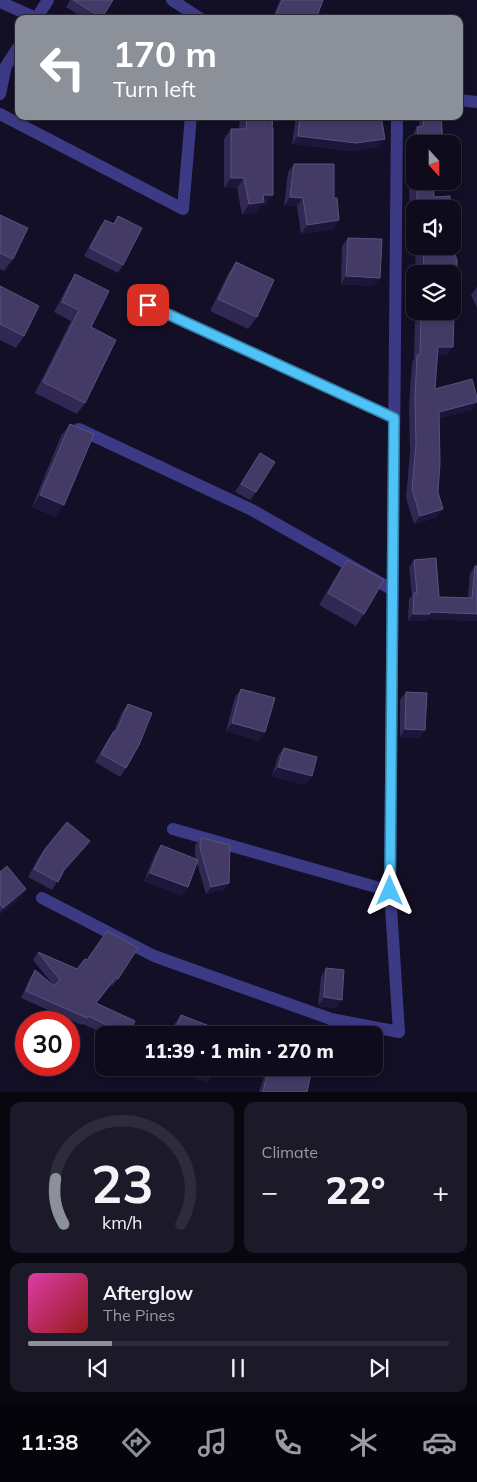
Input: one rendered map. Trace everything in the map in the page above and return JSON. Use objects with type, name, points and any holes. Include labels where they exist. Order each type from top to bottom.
[{"type":"street","points":[[38,15],[48,0]]},
{"type":"street","points":[[172,0],[194,15]]},
{"type":"street","points":[[0,2],[29,15]]},
{"type":"street","points":[[0,94],[6,66],[15,52]]},
{"type":"street","points":[[463,100],[477,102]]},
{"type":"street","points":[[0,114],[184,209],[191,120]]},
{"type":"street","points":[[42,898],[154,956],[331,1019],[399,1032],[390,891],[397,120]]},
{"type":"street","points":[[148,305],[394,418]]},
{"type":"street","points":[[76,428],[252,510],[392,590]]},
{"type":"street","points":[[172,829],[390,891]]},
{"type":"building","points":[[73,0],[113,0],[104,15],[97,15]]},
{"type":"building","points":[[282,0],[323,0],[317,15],[276,15]]},
{"type":"building","points":[[247,120],[273,120],[273,195],[263,195],[264,202],[249,204],[244,178],[231,178],[231,129],[246,129]]},
{"type":"building","points":[[300,120],[382,120],[385,139],[356,143],[298,136]]},
{"type":"building","points":[[424,120],[441,120],[442,135],[418,135],[417,127],[423,126]]},
{"type":"building","points":[[294,164],[334,164],[334,198],[337,198],[339,220],[307,225],[303,198],[290,197]]},
{"type":"building","points":[[417,190],[434,190],[434,197],[450,196],[450,200],[417,200]]},
{"type":"building","points":[[0,215],[28,228],[13,259],[0,253]]},
{"type":"building","points":[[118,216],[142,228],[123,265],[90,248],[105,220],[114,224]]},
{"type":"building","points":[[348,238],[382,239],[380,278],[346,276]]},
{"type":"building","points":[[423,255],[455,255],[457,260],[457,265],[424,265]]},
{"type":"building","points":[[236,262],[274,280],[257,317],[218,299]]},
{"type":"building","points":[[75,274],[109,291],[91,327],[116,340],[85,403],[43,382],[79,310],[62,302]]},
{"type":"building","points":[[0,286],[39,306],[24,336],[0,324]]},
{"type":"building","points":[[421,320],[454,320],[453,347],[438,347],[435,389],[472,379],[477,402],[439,412],[440,463],[438,492],[443,509],[420,516],[412,489],[416,444],[415,398],[417,355],[420,355]]},
{"type":"building","points":[[70,424],[94,434],[64,505],[40,495]]},
{"type":"building","points":[[260,453],[275,462],[256,492],[241,484]]},
{"type":"building","points":[[436,558],[439,597],[472,598],[475,566],[477,566],[477,614],[430,612],[430,614],[413,614],[414,593],[417,593],[414,560]]},
{"type":"building","points":[[347,560],[384,580],[364,614],[328,593]]},
{"type":"building","points":[[241,689],[275,698],[265,732],[232,723]]},
{"type":"building","points":[[406,692],[427,693],[425,730],[405,729]]},
{"type":"building","points":[[128,704],[152,713],[139,745],[126,768],[101,754],[114,731],[116,732]]},
{"type":"building","points":[[284,748],[317,757],[312,776],[278,767]]},
{"type":"building","points":[[67,822],[90,841],[64,870],[58,882],[34,869],[45,849]]},
{"type":"building","points":[[200,838],[230,845],[229,883],[211,887],[200,848]]},
{"type":"building","points":[[161,845],[198,860],[188,887],[150,873]]},
{"type":"building","points":[[7,866],[26,889],[3,908],[0,904],[0,872]]},
{"type":"building","points":[[107,931],[138,948],[118,979],[116,977],[96,1003],[135,1021],[132,1026],[109,1026],[88,1016],[87,1018],[80,1015],[80,1011],[71,1011],[26,991],[35,970],[54,986],[60,980],[38,952],[77,969],[85,959],[87,960]]},
{"type":"building","points":[[326,968],[344,970],[342,1000],[324,997]]},
{"type":"building","points":[[181,1015],[209,1026],[177,1026]]},
{"type":"building","points":[[267,1076],[310,1076],[307,1092],[263,1092]]},
{"type":"route","points":[[148,305],[394,418],[390,891]]}]
